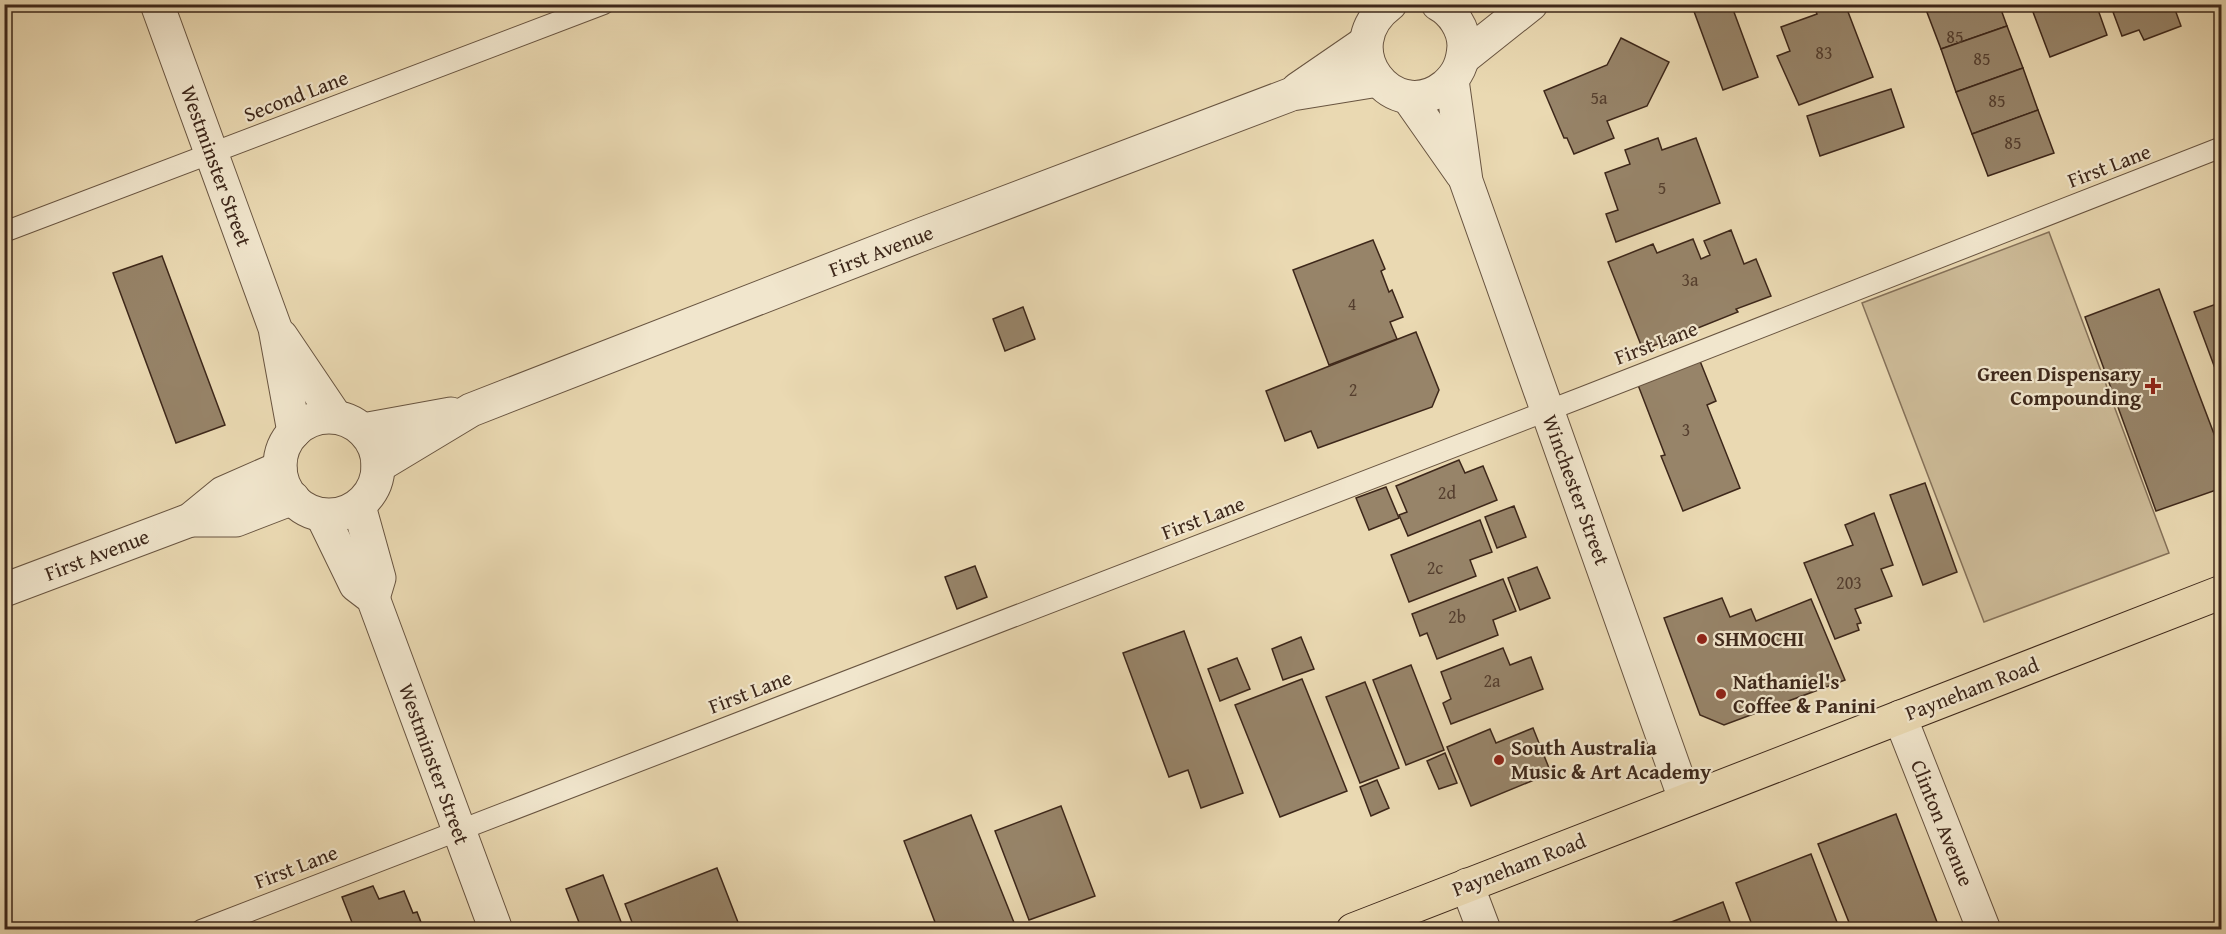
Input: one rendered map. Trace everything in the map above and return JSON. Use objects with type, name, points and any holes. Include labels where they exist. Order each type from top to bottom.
[{"type":"main road","name":"Payneham Road","points":[[1353,930],[2222,592]]},
{"type":"street","name":"Westminster Street","points":[[157,4],[275,327],[294,432]]},
{"type":"street","points":[[1382,7],[1372,22],[1365,43],[1366,56],[1378,80],[1391,91],[1408,97],[1424,96],[1439,90],[1458,69],[1531,4]]},
{"type":"street","name":"Winchester Street","points":[[1451,5],[1464,39],[1458,69],[1466,181]]},
{"type":"street","name":"First Avenue","points":[[1292,94],[1365,43]]},
{"type":"street","name":"First Avenue","points":[[378,466],[471,410],[1292,94],[1378,80]]},
{"type":"street","name":"Winchester Street","points":[[1408,97],[1466,181],[1685,799]]},
{"type":"street","name":"Westminster Street","points":[[275,327],[349,423]]},
{"type":"street","name":"First Avenue","points":[[349,423],[471,410]]},
{"type":"street","points":[[320,417],[349,423],[369,436],[379,456],[378,476],[371,494],[359,506],[340,515],[322,515],[302,508],[280,476],[284,446],[294,432],[301,425],[320,417]]},
{"type":"street","name":"First Avenue","points":[[4,590],[190,520],[223,493],[280,468]]},
{"type":"street","name":"First Avenue","points":[[190,520],[236,520],[293,498]]},
{"type":"street","name":"Westminster Street","points":[[359,506],[379,578],[373,598]]},
{"type":"street","name":"Westminster Street","points":[[322,515],[356,585],[373,598],[496,930]]},
{"type":"street","name":"Clinton Avenue","points":[[1900,717],[1984,930]]},
{"type":"street","points":[[1467,885],[1484,930]]},
{"type":"lane","name":"Second Lane","points":[[4,232],[604,4]]},
{"type":"lane","name":"First Lane","points":[[201,930],[1548,411],[2222,147]]},
{"type":"shaded area","points":[[2049,232],[2169,553],[1984,622],[1862,303]]},
{"type":"building","points":[[1695,4],[1731,4],[1758,77],[1723,90],[1692,6]]},
{"type":"building","points":[[1813,4],[1845,4],[1873,77],[1799,105],[1777,56],[1790,51],[1781,27],[1817,14]]},
{"type":"building","points":[[1931,4],[1999,4],[2007,26],[1941,49],[1925,7]]},
{"type":"building","points":[[2030,4],[2096,4],[2107,35],[2050,57]]},
{"type":"building","points":[[2118,4],[2173,4],[2181,26],[2144,40],[2139,30],[2122,36],[2113,12],[2120,9]]},
{"type":"building","points":[[2007,26],[2023,68],[1956,92],[1941,49]]},
{"type":"building","points":[[1621,38],[1669,62],[1647,106],[1607,121],[1614,138],[1574,154],[1567,138],[1564,138],[1544,91],[1607,65]]},
{"type":"building","points":[[2023,68],[2038,110],[1972,134],[1956,92]]},
{"type":"building","points":[[1891,89],[1904,127],[1820,156],[1807,116]]},
{"type":"building","points":[[2038,110],[2054,153],[1988,176],[1972,134]]},
{"type":"building","points":[[1658,138],[1662,150],[1696,138],[1720,203],[1616,242],[1606,214],[1618,210],[1605,173],[1630,164],[1625,150]]},
{"type":"building","points":[[1731,230],[1744,264],[1756,259],[1771,296],[1736,309],[1738,312],[1643,350],[1608,262],[1653,244],[1657,253],[1693,239],[1701,259],[1710,255],[1704,241]]},
{"type":"building","points":[[1373,240],[1385,269],[1381,271],[1389,292],[1392,290],[1403,317],[1390,322],[1397,339],[1329,365],[1293,270]]},
{"type":"building","points":[[162,256],[225,425],[176,443],[113,273]]},
{"type":"building","name":"Green Dispensary Compounding","points":[[2159,289],[2222,455],[2222,488],[2156,511],[2085,317]]},
{"type":"building","points":[[2222,302],[2222,379],[2219,379],[2194,312]]},
{"type":"building","points":[[1023,307],[1035,339],[1005,351],[993,319]]},
{"type":"building","points":[[1416,332],[1439,390],[1432,407],[1318,448],[1311,431],[1285,441],[1266,391]]},
{"type":"building","points":[[1700,361],[1716,401],[1707,405],[1740,488],[1683,511],[1661,456],[1665,455],[1638,385]]},
{"type":"building","points":[[1459,460],[1465,473],[1483,466],[1497,500],[1408,536],[1399,515],[1407,512],[1396,486]]},
{"type":"building","points":[[1925,483],[1957,572],[1923,585],[1890,495]]},
{"type":"building","points":[[1386,487],[1399,518],[1369,530],[1356,498]]},
{"type":"building","points":[[1514,506],[1526,537],[1497,548],[1485,517]]},
{"type":"building","points":[[1874,513],[1893,565],[1881,569],[1892,596],[1855,609],[1861,623],[1857,624],[1859,630],[1835,639],[1804,563],[1853,545],[1845,525]]},
{"type":"building","points":[[1480,520],[1492,552],[1470,560],[1476,576],[1409,602],[1391,555]]},
{"type":"building","points":[[975,566],[987,597],[957,609],[945,577]]},
{"type":"building","points":[[1537,567],[1550,598],[1520,610],[1508,578]]},
{"type":"building","points":[[1503,579],[1516,611],[1493,620],[1498,635],[1437,659],[1427,633],[1420,636],[1412,614]]},
{"type":"building","points":[[1722,598],[1730,617],[1751,609],[1756,621],[1811,599],[1845,680],[1724,725],[1700,715],[1664,618]]},
{"type":"building","points":[[1184,631],[1243,793],[1201,808],[1188,770],[1169,777],[1123,653]]},
{"type":"building","points":[[1301,637],[1314,669],[1283,680],[1272,649]]},
{"type":"building","points":[[1503,648],[1510,665],[1531,657],[1543,689],[1451,724],[1443,703],[1451,699],[1441,672]]},
{"type":"building","points":[[1237,658],[1250,689],[1220,701],[1208,669]]},
{"type":"building","points":[[1411,665],[1444,750],[1406,765],[1373,680]]},
{"type":"building","points":[[1302,679],[1347,791],[1280,817],[1235,705]]},
{"type":"building","points":[[1365,682],[1399,768],[1360,783],[1326,697]]},
{"type":"building","name":"South Australia Music & Art Academy","points":[[1533,728],[1551,773],[1471,806],[1447,747],[1490,729],[1496,743]]},
{"type":"building","points":[[1445,753],[1457,783],[1439,789],[1427,761]]},
{"type":"building","points":[[1377,780],[1389,808],[1371,816],[1360,787]]},
{"type":"building","points":[[1061,806],[1095,896],[1029,920],[995,831]]},
{"type":"building","points":[[1896,814],[1940,930],[1852,930],[1818,844]]},
{"type":"building","points":[[971,815],[1017,930],[938,930],[904,841]]},
{"type":"building","points":[[1811,854],[1840,930],[1754,930],[1736,883]]},
{"type":"building","points":[[717,868],[741,930],[635,930],[625,904]]},
{"type":"building","points":[[603,875],[623,927],[615,930],[582,930],[566,889]]},
{"type":"building","points":[[373,886],[379,899],[404,891],[413,913],[417,912],[424,930],[355,930],[342,897]]},
{"type":"building","points":[[1723,902],[1733,930],[1657,930],[1656,928]]},
{"type":"place","name":"Green Dispensary Compounding","points":[[2153,386]]},
{"type":"place","name":"SHMOCHI","points":[[1702,639]]},
{"type":"place","name":"Nathaniel's Coffee & Panini","points":[[1721,694]]},
{"type":"place","name":"South Australia Music & Art Academy","points":[[1499,760]]}]
